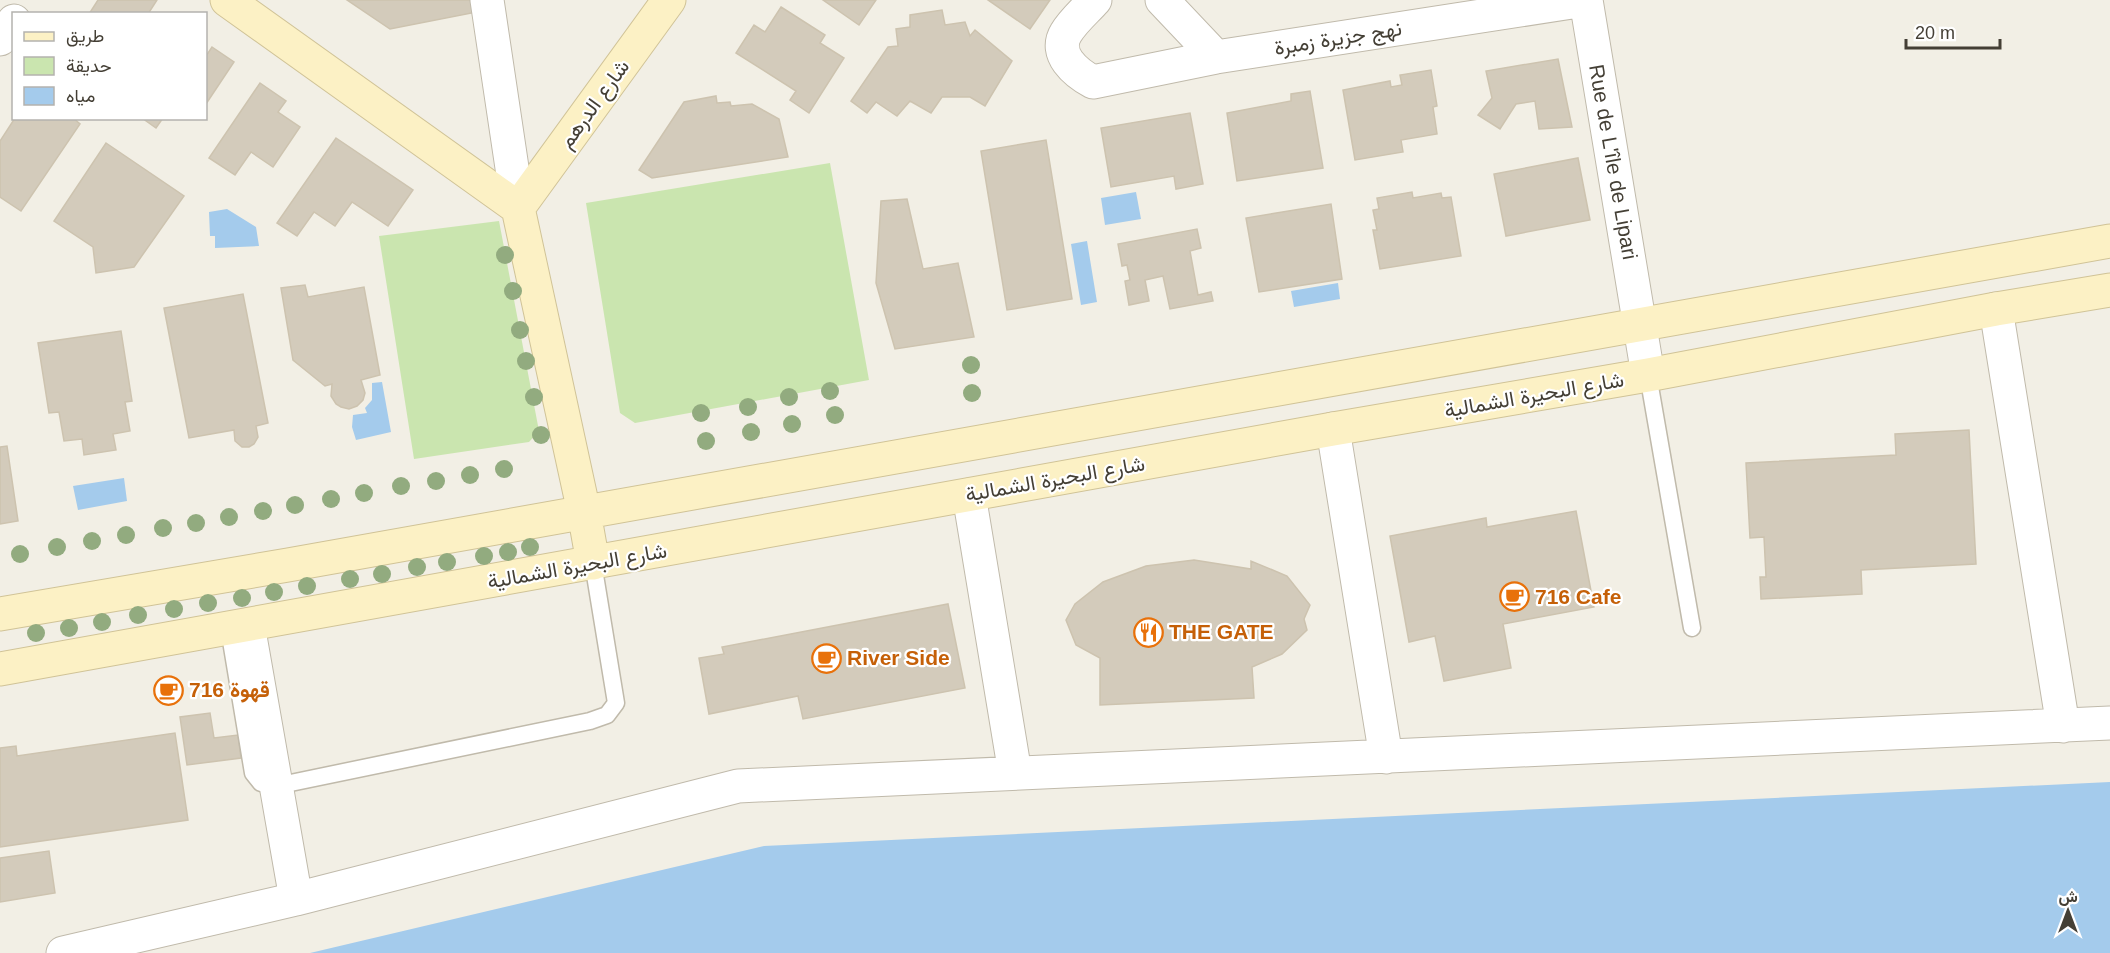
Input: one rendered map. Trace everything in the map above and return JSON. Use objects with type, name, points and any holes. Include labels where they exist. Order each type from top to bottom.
[{"type":"main road","points":[[227,0],[518,208],[593,562]]},
{"type":"main road","name":"شارع الدرهم","points":[[518,208],[669,0]]},
{"type":"main road","points":[[0,614],[2110,240]]},
{"type":"main road","name":"شارع البحيرة الشمالية","points":[[0,669],[1333,429],[1648,375],[1996,309],[2110,290]]},
{"type":"street","points":[[487,0],[518,208]]},
{"type":"street","name":"نهج جزيرة زمبرة","points":[[1095,0],[1065,34],[1063,50],[1068,64],[1092,82],[1216,57],[1585,0]]},
{"type":"street","points":[[1162,0],[1216,57]]},
{"type":"street","name":"Rue de L'île de Lipari","points":[[1585,0],[1648,375]]},
{"type":"street","points":[[0,39],[12,24]]},
{"type":"street","points":[[1996,309],[2063,726]]},
{"type":"street","points":[[1333,429],[1386,757]]},
{"type":"street","points":[[969,495],[1015,773]]},
{"type":"street","points":[[238,627],[276,786],[296,899]]},
{"type":"street","points":[[63,953],[296,899],[738,786],[2110,723]]},
{"type":"lane","points":[[1648,375],[1692,628]]},
{"type":"lane","points":[[276,786],[590,721],[608,715],[616,703],[593,562]]},
{"type":"green space","points":[[830,163],[869,380],[635,423],[620,413],[586,203]]},
{"type":"green space","points":[[499,221],[539,431],[529,442],[414,459],[379,236]]},
{"type":"water","points":[[1136,192],[1141,219],[1105,225],[1101,198]]},
{"type":"water","points":[[227,209],[256,227],[259,246],[215,248],[215,236],[210,236],[209,212]]},
{"type":"water","points":[[1087,241],[1097,302],[1081,305],[1071,244]]},
{"type":"water","points":[[1338,283],[1340,299],[1294,307],[1291,291]]},
{"type":"water","points":[[382,382],[391,432],[356,440],[352,427],[353,415],[367,413],[365,408],[372,400],[372,383]]},
{"type":"water","points":[[124,478],[127,501],[78,510],[73,486]]},
{"type":"water","points":[[2110,782],[2110,953],[310,953],[764,846]]},
{"type":"building","points":[[98,0],[157,0],[149,12],[90,12]]},
{"type":"building","points":[[347,0],[480,0],[482,11],[390,29]]},
{"type":"building","points":[[823,0],[876,0],[859,25]]},
{"type":"building","points":[[988,0],[1050,0],[1030,29]]},
{"type":"building","points":[[781,7],[825,35],[820,43],[844,58],[809,113],[790,100],[796,91],[736,53],[754,25],[765,32]]},
{"type":"building","points":[[942,10],[945,25],[965,22],[970,36],[975,30],[1012,61],[985,106],[970,97],[942,97],[931,113],[910,101],[897,116],[876,102],[867,113],[851,101],[888,47],[898,46],[896,29],[910,27],[910,15]]},
{"type":"building","points":[[212,47],[234,62],[207,102],[207,54]]},
{"type":"building","points":[[1558,59],[1572,127],[1539,129],[1535,101],[1516,104],[1500,129],[1478,115],[1492,98],[1486,71]]},
{"type":"building","points":[[1431,70],[1437,106],[1433,107],[1437,134],[1401,140],[1403,152],[1355,160],[1343,90],[1390,81],[1391,87],[1402,85],[1400,75]]},
{"type":"building","points":[[260,83],[286,101],[278,112],[300,127],[273,167],[251,152],[235,175],[209,158]]},
{"type":"building","points":[[1310,91],[1323,168],[1237,181],[1227,113],[1291,101],[1291,94]]},
{"type":"building","points":[[716,96],[717,103],[730,102],[731,106],[752,104],[779,119],[788,157],[652,178],[639,170],[684,102]]},
{"type":"building","points":[[1190,113],[1203,184],[1176,189],[1174,176],[1111,187],[1101,128]]},
{"type":"building","points":[[14,120],[75,120],[80,124],[21,211],[0,197],[0,141]]},
{"type":"building","points":[[145,120],[162,120],[156,128]]},
{"type":"building","points":[[336,138],[413,190],[388,226],[352,202],[335,226],[314,212],[297,236],[277,223]]},
{"type":"building","points":[[1046,140],[1072,299],[1007,310],[981,151]]},
{"type":"building","points":[[106,143],[184,196],[134,267],[96,273],[93,247],[54,221]]},
{"type":"building","points":[[1578,158],[1590,220],[1506,236],[1494,174]]},
{"type":"building","points":[[1412,192],[1413,198],[1441,193],[1442,198],[1451,197],[1461,256],[1380,269],[1373,230],[1377,230],[1373,210],[1379,209],[1377,198]]},
{"type":"building","points":[[907,199],[923,269],[958,263],[974,337],[895,349],[876,283],[881,201]]},
{"type":"building","points":[[1331,204],[1342,279],[1259,292],[1246,218]]},
{"type":"building","points":[[1197,229],[1201,248],[1190,251],[1198,295],[1211,292],[1213,301],[1170,309],[1163,276],[1145,280],[1149,301],[1129,305],[1125,281],[1130,280],[1127,265],[1122,266],[1118,244]]},
{"type":"building","points":[[305,285],[308,297],[364,287],[380,375],[361,380],[365,393],[363,400],[357,406],[349,409],[336,404],[331,396],[332,384],[325,386],[293,360],[281,288]]},
{"type":"building","points":[[243,294],[268,423],[256,426],[258,437],[249,447],[242,447],[235,441],[234,430],[189,438],[164,308]]},
{"type":"building","points":[[121,331],[132,401],[125,402],[130,431],[113,434],[116,450],[84,455],[82,439],[64,441],[59,412],[49,413],[38,343]]},
{"type":"building","points":[[1969,430],[1976,564],[1861,570],[1862,594],[1761,599],[1760,577],[1766,577],[1764,537],[1750,538],[1746,463],[1896,455],[1895,434]]},
{"type":"building","points":[[7,446],[18,521],[0,524],[0,447]]},
{"type":"building","points":[[1576,511],[1594,607],[1503,624],[1511,668],[1444,681],[1435,636],[1409,642],[1390,536],[1486,518],[1487,527]]},
{"type":"building","points":[[1194,560],[1251,569],[1251,561],[1287,576],[1310,605],[1304,619],[1307,630],[1282,654],[1252,667],[1254,698],[1100,705],[1100,658],[1076,645],[1066,620],[1075,604],[1103,582],[1146,566]]},
{"type":"building","points":[[948,604],[965,688],[803,719],[798,696],[709,714],[699,658],[724,654],[722,647]]},
{"type":"building","points":[[210,713],[214,738],[238,735],[241,758],[187,765],[180,717]]},
{"type":"building","points":[[175,733],[188,820],[0,847],[0,748],[16,746],[17,756]]},
{"type":"building","points":[[49,851],[55,893],[0,902],[0,858]]},
{"type":"place","name":"716 Cafe","points":[[1514,597]]},
{"type":"place","name":"THE GATE","points":[[1148,632]]},
{"type":"place","name":"River Side","points":[[826,658]]},
{"type":"place","name":"قهوة 716","points":[[168,690]]}]
